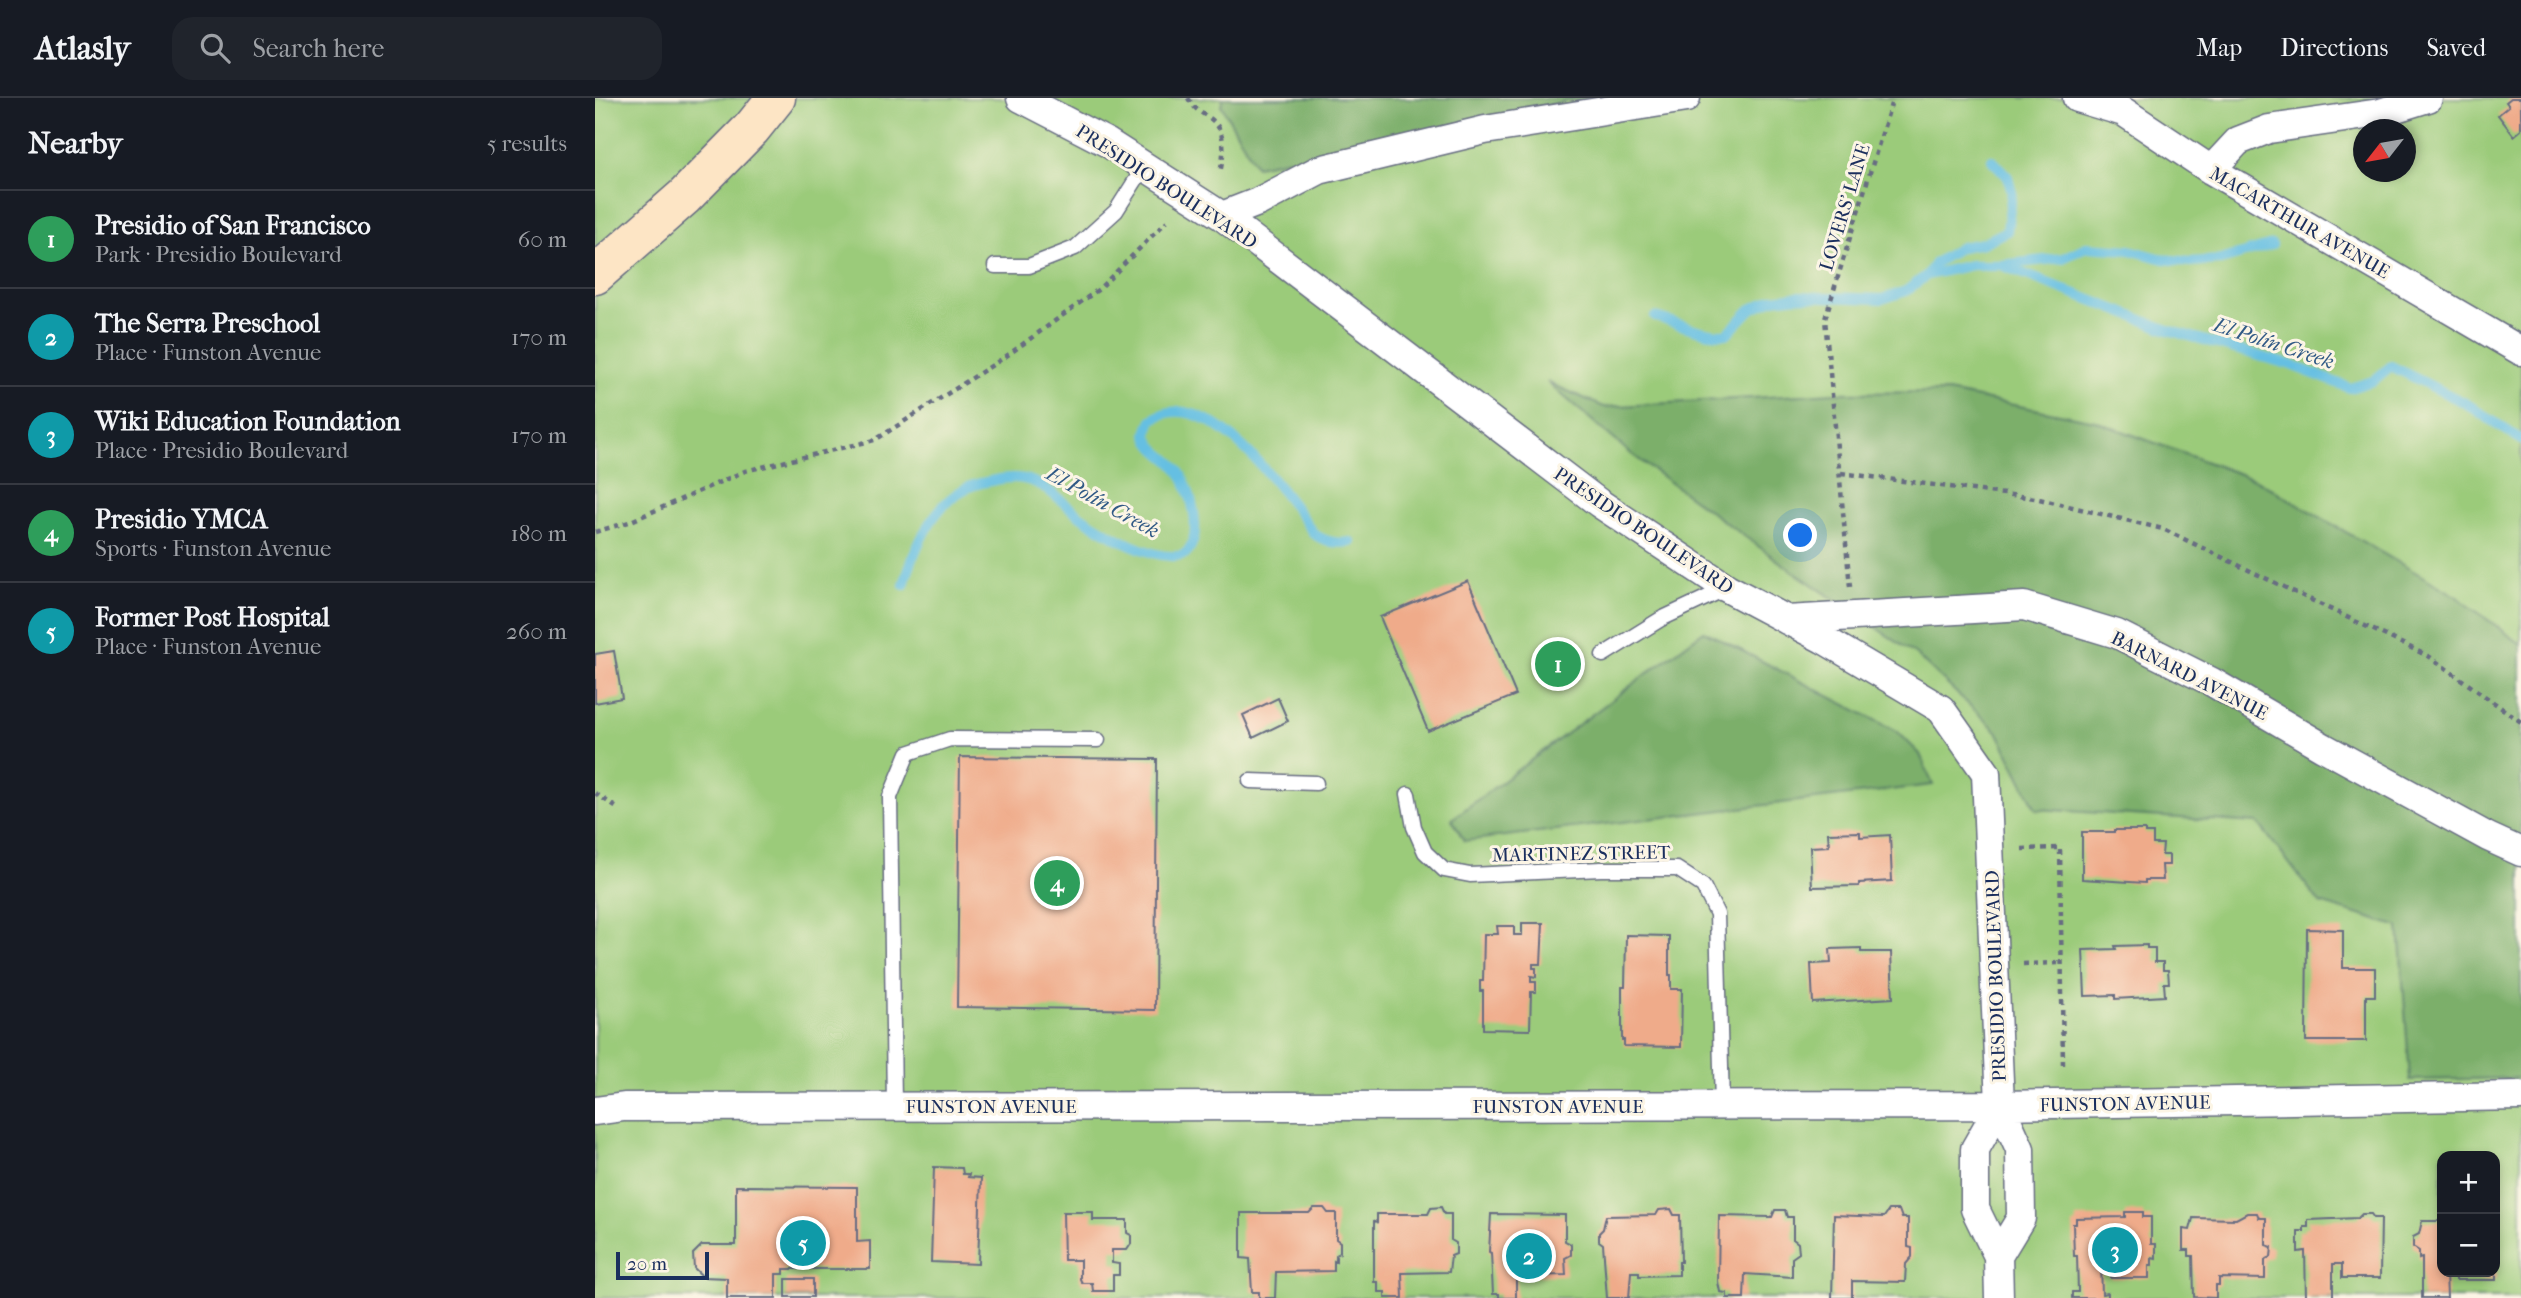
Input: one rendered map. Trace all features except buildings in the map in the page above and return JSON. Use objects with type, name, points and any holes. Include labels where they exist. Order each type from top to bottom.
[{"type":"street","points":[[595,275],[684,197],[753,128],[776,98]]},
{"type":"street","name":"PRESIDIO BOULEVARD","points":[[1021,98],[1108,144],[1222,216],[1599,503],[1727,588],[1941,709],[1986,773],[2000,1105],[2020,1149],[2021,1218],[1998,1256]]},
{"type":"street","points":[[1222,216],[1258,202],[1319,170],[1485,130],[1686,98]]},
{"type":"street","name":"MACARTHUR AVENUE","points":[[2077,98],[2124,112],[2211,170],[2521,351]]},
{"type":"street","points":[[2211,170],[2238,141],[2269,129],[2380,113],[2428,98]]},
{"type":"street","name":"BARNARD AVENUE","points":[[1787,620],[2024,606],[2117,634],[2212,682],[2323,747],[2487,837],[2521,852]]},
{"type":"street","name":"FUNSTON AVENUE","points":[[595,1111],[624,1107],[2000,1105],[2521,1096]]},
{"type":"street","name":"PRESIDIO BOULEVARD","points":[[1999,1298],[1998,1256],[1975,1209],[1975,1149],[2000,1105]]},
{"type":"lane","points":[[995,266],[1029,266],[1076,248],[1116,211],[1144,167]]},
{"type":"lane","points":[[1603,655],[1661,619],[1727,588]]},
{"type":"lane","points":[[894,1106],[890,797],[908,753],[950,738],[1098,740]]},
{"type":"lane","points":[[1250,781],[1316,783]]},
{"type":"lane","name":"MARTINEZ STREET","points":[[1408,794],[1414,827],[1425,852],[1444,870],[1470,875],[1601,869],[1677,870],[1703,887],[1717,914],[1722,1106]]},
{"type":"path","points":[[1188,98],[1193,108],[1211,118],[1218,126],[1224,152],[1220,173]]},
{"type":"path","name":"LOVERS' LANE","points":[[1841,473],[1825,319],[1891,104]]},
{"type":"path","points":[[595,533],[629,522],[745,471],[875,440],[1005,358],[1099,289],[1167,221]]},
{"type":"path","points":[[1850,588],[1841,473],[2035,498],[2163,529],[2430,657],[2521,722]]},
{"type":"path","points":[[595,793],[617,808]]},
{"type":"path","points":[[2022,849],[2060,848],[2063,1067]]},
{"type":"path","points":[[2023,964],[2061,962]]},
{"type":"green space","points":[[595,98],[2521,98],[2521,1298],[595,1298]]},
{"type":"green space","points":[[1223,98],[1582,98],[1256,166],[1221,105]]},
{"type":"green space","points":[[1547,382],[1604,407],[1833,393],[1948,392],[2095,421],[2256,480],[2453,594],[2521,644],[2521,1078],[2410,1080],[2399,927],[2320,903],[2258,823],[2036,809],[1997,731],[1916,655],[1791,570],[1630,453]]},
{"type":"green space","points":[[1704,631],[1898,732],[1920,754],[1933,785],[1464,841],[1452,819]]},
{"type":"waterway","name":"El Polín Creek","points":[[1655,317],[1700,331],[1727,334],[1751,309],[1773,299],[1798,296],[1882,299],[1906,291],[1927,275],[1935,263],[1961,247],[1983,243],[2007,231],[2012,192],[2008,177],[1992,160]]},
{"type":"waterway","name":"El Polín Creek","points":[[1927,275],[1971,265],[2001,265],[2063,258],[2086,247],[2130,250],[2163,259],[2190,262],[2221,260],[2272,245]]},
{"type":"waterway","name":"El Polín Creek","points":[[2001,265],[2168,330],[2291,365],[2350,388],[2373,381],[2391,366],[2467,404],[2521,440]]},
{"type":"waterway","name":"El Polín Creek","points":[[904,585],[914,554],[940,509],[966,489],[1003,479],[1024,479],[1040,485],[1075,512],[1132,545],[1161,555],[1185,554],[1194,535],[1195,523],[1190,497],[1181,474],[1155,448],[1147,433],[1152,420],[1174,412],[1197,416],[1221,428],[1244,448],[1266,471],[1314,534],[1331,542],[1351,542]]},
{"type":"place","name":"Presidio of San Francisco","points":[[1558,664]]},
{"type":"place","name":"Presidio YMCA","points":[[1057,883]]},
{"type":"place","name":"Former Post Hospital","points":[[803,1243]]},
{"type":"place","name":"Wiki Education Foundation","points":[[2115,1250]]},
{"type":"place","name":"The Serra Preschool","points":[[1529,1256]]}]
